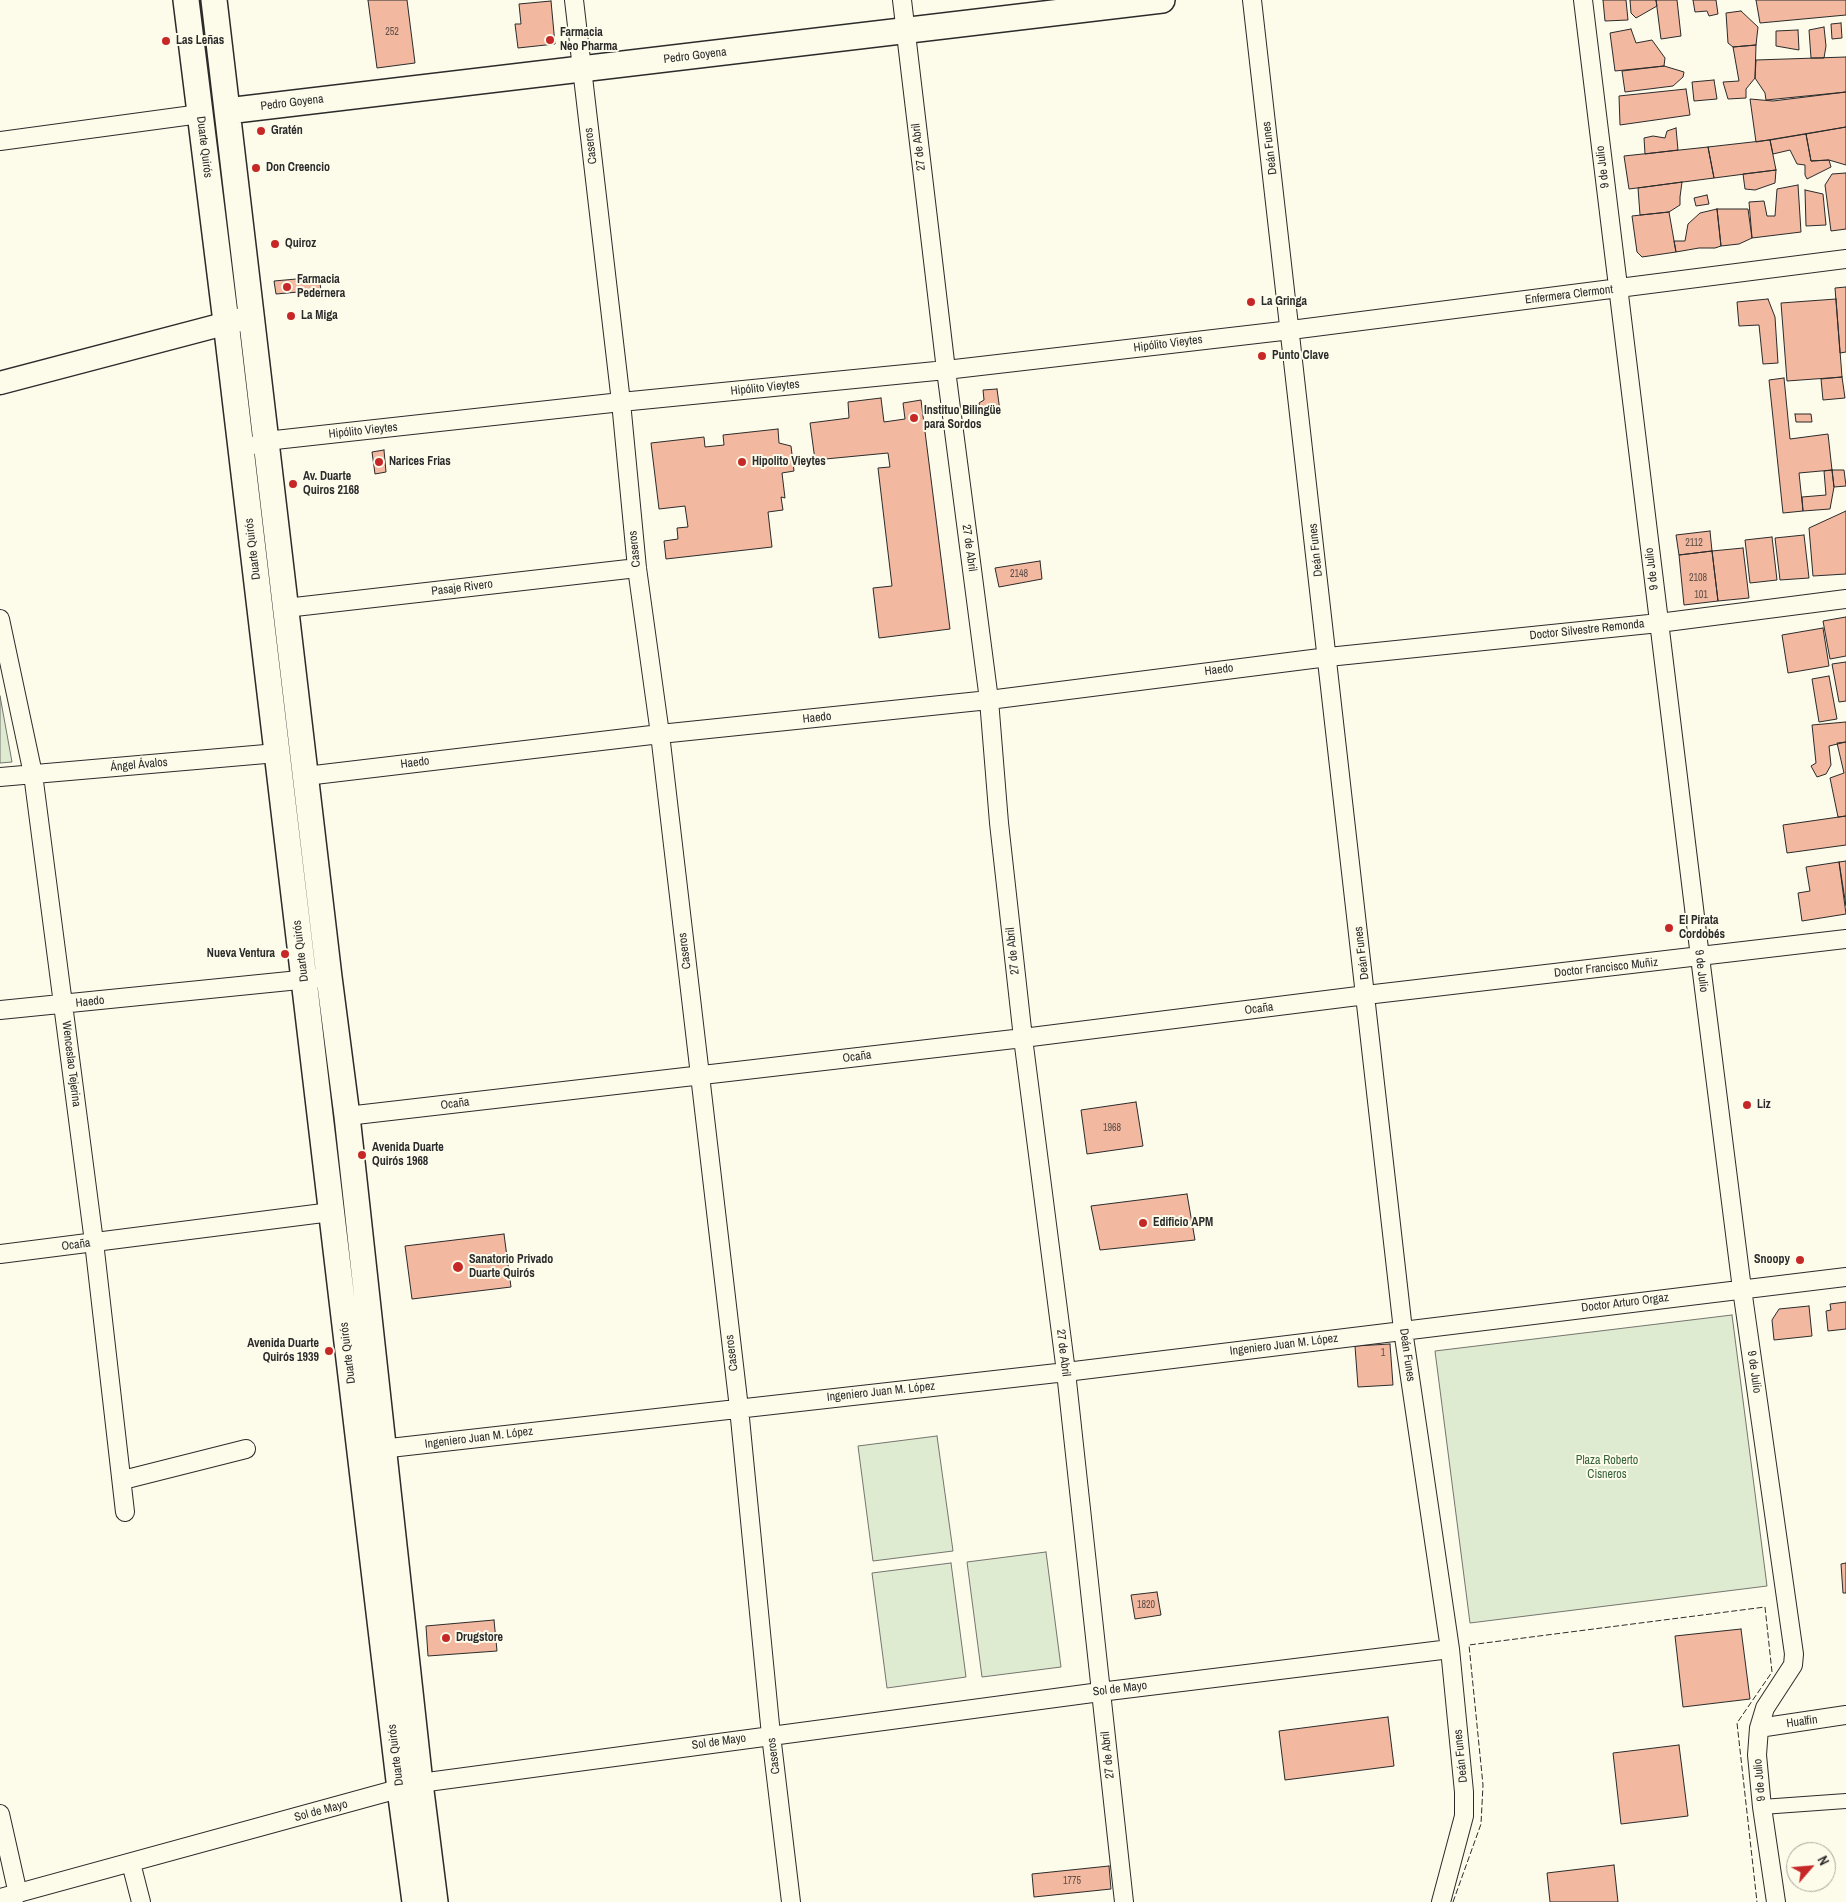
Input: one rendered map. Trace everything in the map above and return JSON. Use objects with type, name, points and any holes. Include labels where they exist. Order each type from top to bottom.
[{"type":"main road","name":"Duarte Quirós","points":[[186,0],[331,1212],[371,1450]]},
{"type":"main road","name":"Duarte Quirós","points":[[214,0],[347,1116],[371,1450],[410,1786],[415,1902]]},
{"type":"main road","name":"Pedro Goyena","points":[[227,111],[1162,0]]},
{"type":"main road","name":"Duarte Quirós","points":[[410,1786],[436,1902]]},
{"type":"street","name":"Caseros","points":[[574,0],[621,402],[637,568],[660,734],[739,1408],[771,1735],[791,1902]]},
{"type":"street","name":"27 de Abril","points":[[902,0],[946,370],[989,700],[999,823],[1022,1038],[1066,1372],[1124,1902]]},
{"type":"street","name":"Deán Funes","points":[[1252,0],[1291,330],[1403,1330],[1450,1649],[1464,1792],[1464,1816],[1441,1902]]},
{"type":"street","name":"9 de Julio","points":[[1583,0],[1742,1289],[1794,1654],[1793,1665],[1765,1708],[1759,1728],[1757,1755],[1762,1807],[1776,1902]]},
{"type":"street","points":[[0,141],[200,114]]},
{"type":"street","name":"Enfermera Clermont","points":[[1291,330],[1846,259]]},
{"type":"street","points":[[0,383],[156,343],[226,322],[252,317]]},
{"type":"street","name":"Hipólito Vieytes","points":[[241,451],[266,441],[621,402],[946,370],[1291,330]]},
{"type":"street","name":"Pasaje Rivero","points":[[286,608],[637,568]]},
{"type":"street","name":"Doctor Silvestre Remonda","points":[[1328,657],[1659,622],[1846,599]]},
{"type":"street","name":"Wenceslao Tejerina","points":[[0,619],[33,774],[94,1242],[123,1480],[125,1512]]},
{"type":"street","name":"Haedo","points":[[306,776],[660,734],[989,700],[1328,657]]},
{"type":"street","name":"Ángel Ávalos","points":[[0,777],[277,753]]},
{"type":"street","name":"Doctor Francisco Muñiz","points":[[1366,995],[1700,958],[1846,939]]},
{"type":"street","name":"Haedo","points":[[0,1010],[329,977]]},
{"type":"street","name":"Ocaña","points":[[347,1116],[1022,1038],[1366,995]]},
{"type":"street","name":"Ocaña","points":[[0,1254],[331,1212]]},
{"type":"street","name":"Doctor Arturo Orgaz","points":[[1403,1330],[1846,1277]]},
{"type":"street","name":"Ingeniero Juan M. López","points":[[371,1450],[1066,1372],[1403,1330]]},
{"type":"street","points":[[123,1480],[246,1449]]},
{"type":"street","name":"Sol de Mayo","points":[[0,1898],[410,1786],[771,1735],[1450,1649]]},
{"type":"street","name":"Hualfin","points":[[1759,1728],[1846,1715]]},
{"type":"street","points":[[1762,1807],[1846,1801]]},
{"type":"street","points":[[0,1814],[18,1894]]},
{"type":"street","points":[[131,1863],[141,1902]]},
{"type":"green space","points":[[0,696],[12,762],[0,763]]},
{"type":"green space","name":"Plaza Roberto Cisneros","points":[[1732,1315],[1767,1586],[1470,1623],[1435,1351]]},
{"type":"green space","points":[[937,1436],[953,1551],[873,1561],[858,1446]]},
{"type":"green space","points":[[1046,1552],[1061,1667],[982,1677],[967,1562]]},
{"type":"green space","points":[[951,1563],[966,1677],[887,1688],[872,1573]]},
{"type":"building","points":[[368,0],[407,0],[415,63],[377,68]]},
{"type":"building","points":[[1603,0],[1626,0],[1628,20],[1605,21]]},
{"type":"building","points":[[1630,0],[1656,0],[1657,6],[1636,18],[1631,13]]},
{"type":"building","points":[[1656,0],[1677,0],[1681,36],[1661,39]]},
{"type":"building","points":[[1693,0],[1716,0],[1718,14],[1709,16],[1707,11],[1695,12]]},
{"type":"building","points":[[1756,0],[1846,0],[1846,15],[1760,23]]},
{"type":"building","points":[[551,1],[555,44],[518,48],[515,24],[521,24],[519,4]]},
{"type":"building","points":[[1741,11],[1758,27],[1756,45],[1733,47],[1728,43],[1726,13]]},
{"type":"building","points":[[1841,23],[1842,38],[1832,39],[1831,24]]},
{"type":"building","points":[[1824,27],[1826,46],[1824,58],[1811,58],[1809,30]]},
{"type":"building","points":[[1631,29],[1636,43],[1652,40],[1665,58],[1664,66],[1615,71],[1610,33]]},
{"type":"building","points":[[1798,30],[1799,50],[1776,46],[1776,31]]},
{"type":"building","points":[[1756,45],[1755,78],[1746,89],[1746,98],[1728,99],[1723,82],[1739,81],[1733,47]]},
{"type":"building","points":[[1846,57],[1846,92],[1766,100],[1765,93],[1755,78],[1756,60]]},
{"type":"building","points":[[1664,66],[1684,72],[1683,77],[1673,86],[1625,92],[1622,71]]},
{"type":"building","points":[[1714,80],[1717,99],[1694,101],[1692,82]]},
{"type":"building","points":[[1686,89],[1690,115],[1620,125],[1619,96]]},
{"type":"building","points":[[1846,92],[1846,127],[1756,142],[1750,99],[1773,101]]},
{"type":"building","points":[[1846,127],[1846,165],[1829,160],[1811,161],[1806,134]]},
{"type":"building","points":[[1676,128],[1678,150],[1645,154],[1644,138],[1653,136],[1665,138],[1667,131]]},
{"type":"building","points":[[1806,134],[1811,161],[1829,160],[1831,167],[1807,179],[1805,165],[1797,164],[1790,150],[1773,154],[1770,140]]},
{"type":"building","points":[[1770,140],[1776,170],[1714,178],[1708,147]]},
{"type":"building","points":[[1708,147],[1714,178],[1629,189],[1624,156]]},
{"type":"building","points":[[1776,170],[1775,183],[1755,190],[1745,189],[1743,174]]},
{"type":"building","points":[[1846,173],[1846,229],[1831,231],[1825,185],[1832,174]]},
{"type":"building","points":[[1682,182],[1680,205],[1669,212],[1640,215],[1638,188]]},
{"type":"building","points":[[1798,185],[1801,232],[1752,238],[1749,202],[1764,201],[1767,216],[1775,216],[1777,189]]},
{"type":"building","points":[[1805,190],[1823,194],[1826,225],[1806,226]]},
{"type":"building","points":[[1707,195],[1709,204],[1696,206],[1694,198]]},
{"type":"building","points":[[1717,209],[1721,246],[1676,252],[1674,241],[1685,241],[1688,224],[1700,213]]},
{"type":"building","points":[[1717,209],[1748,209],[1752,238],[1739,244],[1721,246]]},
{"type":"building","points":[[1669,212],[1676,252],[1642,257],[1637,252],[1632,216]]},
{"type":"building","points":[[319,277],[321,290],[276,294],[274,281]]},
{"type":"building","points":[[1846,287],[1846,352],[1840,353],[1835,288]]},
{"type":"building","points":[[1768,299],[1775,317],[1778,363],[1763,364],[1759,325],[1739,326],[1737,302]]},
{"type":"building","points":[[1836,299],[1842,377],[1787,381],[1781,303]]},
{"type":"building","points":[[1842,377],[1845,398],[1823,400],[1821,379]]},
{"type":"building","points":[[1784,378],[1790,439],[1828,434],[1832,470],[1799,473],[1803,511],[1783,513],[1769,380]]},
{"type":"building","points":[[997,389],[1000,411],[980,413],[979,403],[984,400],[983,390]]},
{"type":"building","points":[[881,398],[884,422],[905,419],[903,403],[921,400],[950,629],[879,638],[873,588],[892,586],[878,468],[890,467],[888,453],[815,460],[810,423],[849,418],[848,402]]},
{"type":"building","points":[[1795,414],[1811,414],[1812,422],[1796,422]]},
{"type":"building","points":[[778,429],[779,443],[791,446],[794,471],[782,473],[785,498],[781,497],[783,510],[768,512],[772,547],[666,559],[664,541],[678,539],[677,528],[688,527],[685,506],[659,509],[651,443],[704,437],[705,447],[724,445],[723,435]]},
{"type":"building","name":"Narices Frias","points":[[384,450],[386,472],[375,474],[372,452]]},
{"type":"building","points":[[1832,470],[1844,470],[1846,486],[1834,487]]},
{"type":"building","points":[[1832,470],[1834,487],[1830,509],[1803,511],[1802,497],[1826,495],[1824,471]]},
{"type":"building","points":[[1846,511],[1846,574],[1813,576],[1809,528]]},
{"type":"building","points":[[1710,531],[1712,551],[1679,555],[1676,535]]},
{"type":"building","points":[[1804,535],[1809,578],[1780,580],[1775,538]]},
{"type":"building","points":[[1772,537],[1777,580],[1750,583],[1745,540]]},
{"type":"building","points":[[1743,548],[1749,598],[1718,601],[1712,551]]},
{"type":"building","points":[[1712,551],[1718,601],[1684,605],[1679,555]]},
{"type":"building","points":[[1040,561],[1042,579],[999,587],[995,568]]},
{"type":"building","points":[[1846,617],[1846,656],[1830,659],[1823,621]]},
{"type":"building","points":[[1823,628],[1829,666],[1788,673],[1782,635]]},
{"type":"building","points":[[1846,662],[1846,701],[1839,702],[1832,664]]},
{"type":"building","points":[[1829,676],[1837,719],[1819,722],[1812,679]]},
{"type":"building","points":[[1846,722],[1846,742],[1829,746],[1831,765],[1826,774],[1817,777],[1811,766],[1816,763],[1812,725]]},
{"type":"building","points":[[1846,742],[1846,816],[1838,817],[1830,778],[1844,773],[1837,743]]},
{"type":"building","points":[[1846,816],[1846,845],[1787,853],[1783,825]]},
{"type":"building","points":[[1846,861],[1846,906],[1839,862]]},
{"type":"building","points":[[1839,862],[1846,914],[1802,921],[1798,893],[1810,891],[1806,867]]},
{"type":"building","points":[[1136,1102],[1143,1146],[1087,1154],[1081,1110]]},
{"type":"building","name":"Edificio APM","points":[[1187,1194],[1195,1240],[1100,1250],[1091,1206]]},
{"type":"building","name":"Sanatorio Privado Duarte Quirós","points":[[504,1234],[511,1287],[412,1299],[405,1246]]},
{"type":"building","points":[[1846,1302],[1846,1329],[1828,1331],[1826,1311],[1831,1310],[1830,1304]]},
{"type":"building","points":[[1809,1306],[1812,1336],[1774,1340],[1772,1320],[1779,1309]]},
{"type":"building","points":[[1390,1344],[1393,1385],[1358,1387],[1355,1346]]},
{"type":"building","points":[[1846,1563],[1846,1593],[1843,1593],[1841,1564]]},
{"type":"building","points":[[1157,1592],[1161,1615],[1135,1619],[1131,1595]]},
{"type":"building","points":[[494,1620],[497,1651],[428,1656],[426,1626]]},
{"type":"building","points":[[1741,1629],[1750,1699],[1683,1707],[1675,1636]]},
{"type":"building","points":[[1388,1717],[1394,1766],[1285,1780],[1279,1731]]},
{"type":"building","points":[[1679,1745],[1688,1816],[1621,1824],[1613,1753]]},
{"type":"building","points":[[1614,1865],[1618,1902],[1550,1902],[1547,1873]]},
{"type":"building","points":[[1109,1866],[1111,1889],[1034,1897],[1032,1874]]},
{"type":"fence","points":[[1453,1902],[1481,1824],[1483,1785],[1469,1645],[1765,1607],[1772,1672],[1737,1723],[1757,1902]]},
{"type":"place","name":"Farmacia Neo Pharma","points":[[550,40]]},
{"type":"place","name":"Las Leñas","points":[[166,41]]},
{"type":"place","name":"Gratén","points":[[261,131]]},
{"type":"place","name":"Don Creencio","points":[[256,168]]},
{"type":"place","name":"Quiroz","points":[[275,244]]},
{"type":"place","name":"Farmacia Pedernera","points":[[287,287]]},
{"type":"place","name":"La Gringa","points":[[1251,302]]},
{"type":"place","name":"La Miga","points":[[291,316]]},
{"type":"place","name":"Punto Clave","points":[[1262,356]]},
{"type":"place","name":"Instituo Bilingüe para Sordos","points":[[914,418]]},
{"type":"place","name":"Narices Frias","points":[[379,462]]},
{"type":"place","name":"Hipolito Vieytes","points":[[742,462]]},
{"type":"place","name":"Av. Duarte Quiros 2168","points":[[293,484]]},
{"type":"place","name":"El Pirata Cordobés","points":[[1669,928]]},
{"type":"place","name":"Nueva Ventura","points":[[285,954]]},
{"type":"place","name":"Liz","points":[[1747,1105]]},
{"type":"place","name":"Avenida Duarte Quirós 1968","points":[[362,1155]]},
{"type":"place","name":"Edificio APM","points":[[1143,1223]]},
{"type":"place","name":"Snoopy","points":[[1800,1260]]},
{"type":"place","name":"Sanatorio Privado Duarte Quirós","points":[[458,1267]]},
{"type":"place","name":"Avenida Duarte Quirós 1939","points":[[329,1351]]},
{"type":"place","name":"Drugstore","points":[[446,1638]]}]
